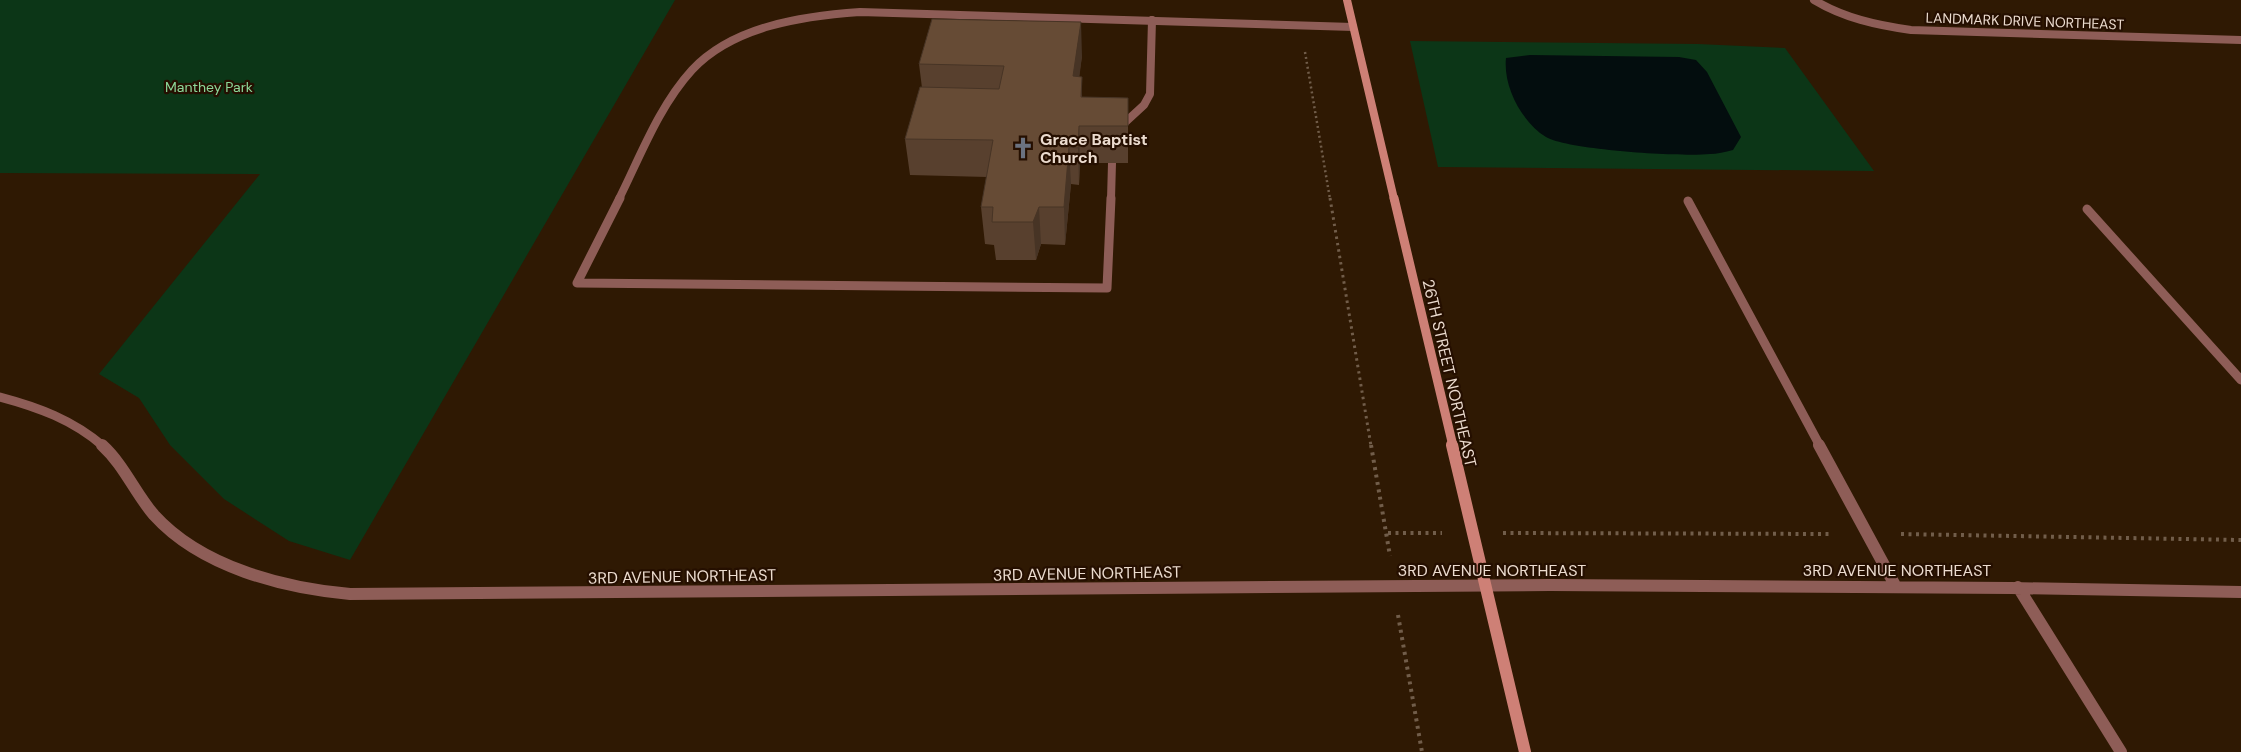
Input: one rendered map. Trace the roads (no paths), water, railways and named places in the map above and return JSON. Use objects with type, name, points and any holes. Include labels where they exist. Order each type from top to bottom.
[{"type":"main road","name":"26TH STREET NORTHEAST","points":[[1347,0],[1525,752]]},
{"type":"street","name":"LANDMARK DRIVE NORTHEAST","points":[[1814,0],[1849,16],[1875,24],[1911,30],[2241,40]]},
{"type":"street","points":[[1112,163],[1107,288],[577,283],[664,110],[690,72],[704,58],[743,36],[778,24],[818,15],[860,12],[1353,26]]},
{"type":"street","points":[[1112,134],[1144,105],[1150,94],[1152,20]]},
{"type":"street","points":[[1688,201],[1896,587]]},
{"type":"street","points":[[2087,209],[2241,380]]},
{"type":"street","name":"3RD AVENUE NORTHEAST","points":[[0,397],[40,407],[84,429],[116,460],[160,522],[205,554],[264,578],[335,592],[409,595],[1394,586],[2018,587],[2241,592]]},
{"type":"street","points":[[2018,587],[2121,752]]},
{"type":"place","name":"Grace Baptist Church","points":[[1023,148]]},
{"type":"park label","name":"Manthey Park","points":[[209,87]]}]
